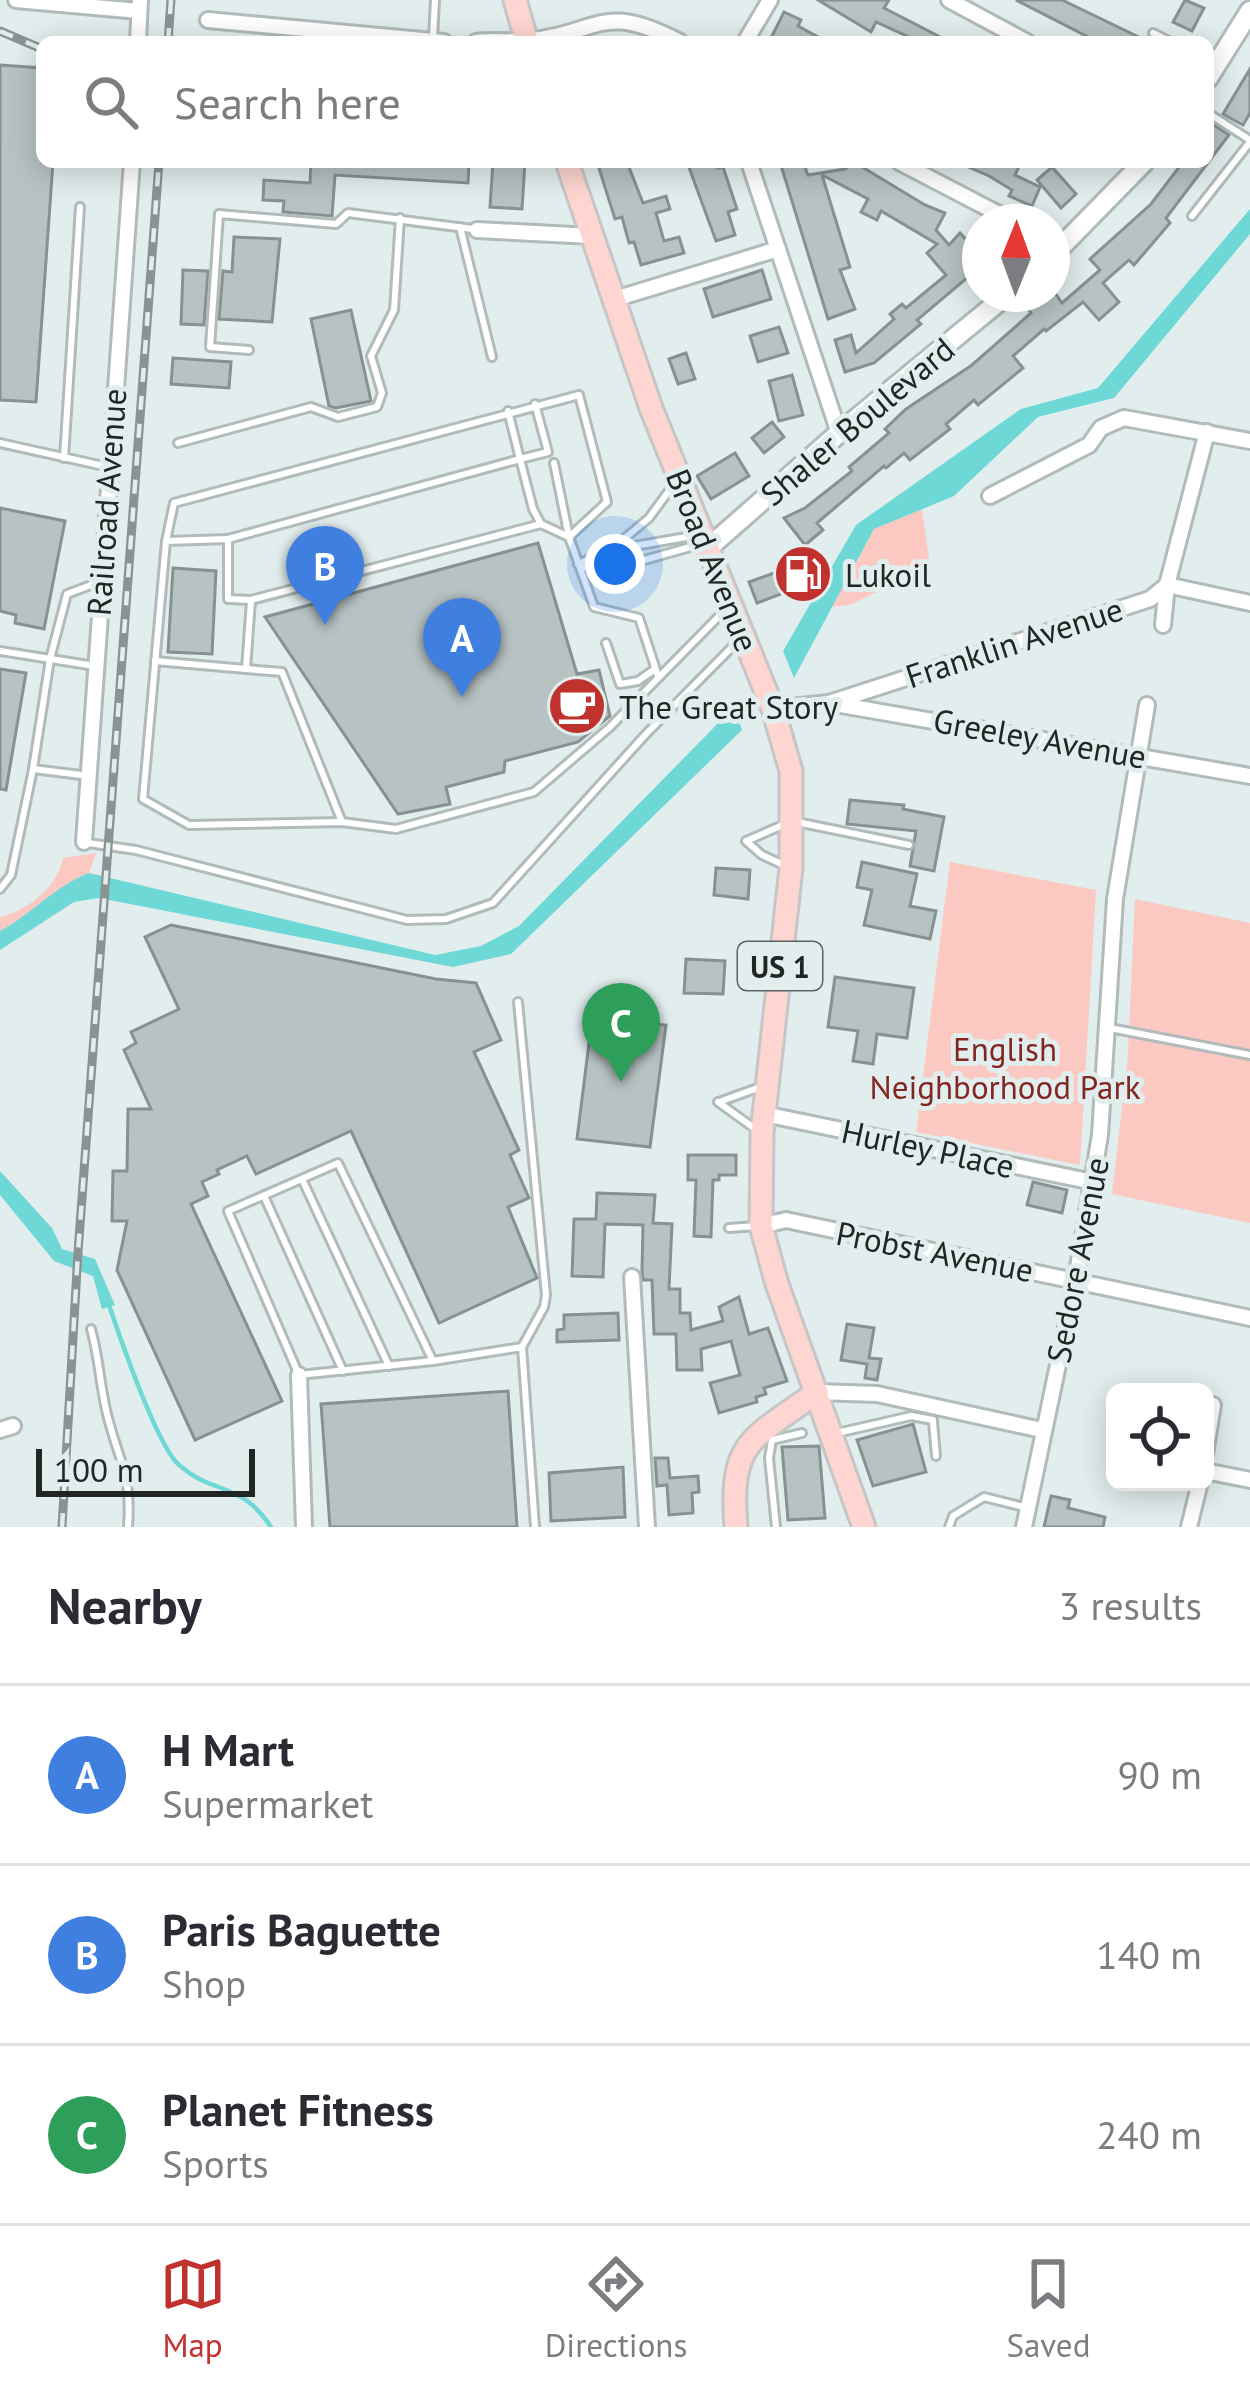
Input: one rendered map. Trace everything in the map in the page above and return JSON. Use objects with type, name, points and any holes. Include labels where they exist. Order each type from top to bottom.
[{"type":"main road","points":[[515,0],[526,36]]},
{"type":"main road","name":"Broad Avenue","points":[[569,168],[651,408],[773,709],[791,771],[790,868],[766,1084],[761,1226],[777,1284],[864,1527]]},
{"type":"main road","points":[[736,1527],[734,1481],[746,1448],[818,1392]]},
{"type":"street","points":[[16,0],[140,5],[138,36]]},
{"type":"street","points":[[749,36],[770,0]]},
{"type":"street","points":[[949,0],[1016,36]]},
{"type":"street","points":[[1214,62],[1250,11]]},
{"type":"street","points":[[544,36],[616,15],[634,16],[669,36]]},
{"type":"street","points":[[208,20],[379,36]]},
{"type":"street","name":"Railroad Avenue","points":[[85,842],[132,168]]},
{"type":"street","points":[[751,168],[839,433]]},
{"type":"street","points":[[910,168],[980,204]]},
{"type":"street","points":[[1070,234],[1138,168]]},
{"type":"street","points":[[477,230],[592,236]]},
{"type":"street","points":[[615,299],[778,249]]},
{"type":"street","name":"Shaler Boulevard","points":[[705,542],[986,312]]},
{"type":"street","points":[[990,496],[1089,445],[1101,428],[1124,418],[1250,441]]},
{"type":"street","points":[[1163,625],[1166,585],[1208,432]]},
{"type":"street","name":"Franklin Avenue","points":[[773,709],[829,703],[1150,599],[1166,585],[1250,603]]},
{"type":"street","name":"Greeley Avenue","points":[[829,703],[1250,776]]},
{"type":"street","name":"Sedore Avenue","points":[[1024,1527],[1093,1182],[1115,899],[1147,706]]},
{"type":"street","name":"Hurley Place","points":[[763,1124],[1093,1182]]},
{"type":"street","name":"Probst Avenue","points":[[761,1226],[786,1220],[1250,1318]]},
{"type":"street","points":[[632,1277],[647,1527]]},
{"type":"street","points":[[298,1375],[304,1527]]},
{"type":"street","points":[[818,1392],[878,1394],[933,1413],[1042,1430]]},
{"type":"street","points":[[1214,1473],[1250,1480]]},
{"type":"street","points":[[1189,1527],[1197,1491]]},
{"type":"lane","points":[[433,36],[435,0]]},
{"type":"lane","points":[[1153,33],[1159,36]]},
{"type":"lane","points":[[1192,216],[1250,141],[1214,117]]},
{"type":"lane","points":[[64,458],[80,207]]},
{"type":"lane","points":[[249,350],[210,346],[219,214],[336,224],[348,213],[477,230]]},
{"type":"lane","points":[[178,443],[311,407],[338,417],[377,406],[382,393],[371,356],[394,310],[400,218]]},
{"type":"lane","points":[[460,227],[492,357]]},
{"type":"lane","points":[[569,537],[607,502],[579,395],[174,503],[166,541],[143,799],[189,825],[342,822],[396,829],[533,792],[610,727],[656,672],[730,605]]},
{"type":"lane","points":[[166,541],[228,539],[548,452],[535,404]]},
{"type":"lane","points":[[508,411],[533,509],[542,524],[569,537]]},
{"type":"lane","points":[[0,443],[108,467]]},
{"type":"lane","points":[[554,463],[569,537],[594,607],[639,618],[656,672]]},
{"type":"lane","points":[[578,564],[610,550],[649,518],[679,476]]},
{"type":"lane","points":[[228,539],[228,599],[251,599],[542,524]]},
{"type":"lane","points":[[610,550],[705,542]]},
{"type":"lane","points":[[578,564],[598,573],[705,542]]},
{"type":"lane","points":[[0,889],[11,874],[50,659],[67,594],[100,582]]},
{"type":"lane","points":[[246,669],[251,599]]},
{"type":"lane","points":[[85,842],[136,850],[407,920],[446,919],[493,903],[646,734],[743,636]]},
{"type":"lane","points":[[606,643],[620,684],[656,672]]},
{"type":"lane","points":[[0,651],[95,666]]},
{"type":"lane","points":[[155,661],[282,672],[342,822]]},
{"type":"lane","points":[[33,769],[88,776]]},
{"type":"lane","points":[[790,868],[746,841],[792,821],[909,844]]},
{"type":"lane","points":[[518,1002],[546,1295],[522,1347],[535,1527]]},
{"type":"lane","points":[[1107,1028],[1250,1055]]},
{"type":"lane","points":[[763,1124],[718,1102],[766,1084]]},
{"type":"lane","points":[[433,1361],[338,1163],[228,1211],[298,1375],[433,1361],[522,1347]]},
{"type":"lane","points":[[302,1179],[389,1366]]},
{"type":"lane","points":[[264,1196],[343,1371]]},
{"type":"lane","points":[[729,1228],[761,1226]]},
{"type":"lane","points":[[91,1329],[103,1371],[107,1413],[130,1489],[128,1527]]},
{"type":"lane","points":[[832,1434],[933,1413],[936,1456]]},
{"type":"lane","points":[[776,1527],[769,1458],[772,1440],[802,1432]]},
{"type":"lane","points":[[949,1527],[953,1516],[985,1497],[1028,1508]]},
{"type":"green space","points":[[922,509],[930,566],[850,605],[832,607],[874,529]]},
{"type":"green space","points":[[96,853],[89,873],[0,931],[0,917],[40,896],[55,879],[63,858]]},
{"type":"green space","name":"English Neighborhood Park","points":[[950,862],[1096,890],[1080,1165],[916,1132]]},
{"type":"green space","points":[[1135,899],[1250,923],[1250,1223],[1112,1194],[1128,1054]]},
{"type":"water","points":[[1250,209],[1250,234],[1114,398],[1038,417],[954,496],[874,529],[794,678],[783,651],[856,525],[1021,409],[1098,388]]},
{"type":"water","points":[[734,707],[742,730],[511,954],[453,967],[99,898],[74,902],[0,950],[0,931],[89,873],[435,955],[481,946],[519,926]]},
{"type":"water","points":[[0,1171],[52,1228],[62,1249],[95,1259],[115,1305],[102,1309],[93,1276],[54,1261],[0,1195]]},
{"type":"building","points":[[818,0],[889,0],[884,8],[938,36],[907,36],[876,22],[871,32]]},
{"type":"building","points":[[1016,0],[1062,0],[1137,36],[1086,36]]},
{"type":"building","points":[[1185,0],[1204,8],[1192,31],[1173,22]]},
{"type":"building","points":[[784,12],[801,20],[798,26],[816,36],[772,36]]},
{"type":"building","points":[[0,65],[36,68],[36,168],[53,168],[36,402],[0,400]]},
{"type":"building","points":[[1250,69],[1250,113],[1243,125],[1223,114]]},
{"type":"building","points":[[1214,125],[1229,135],[1214,155]]},
{"type":"building","points":[[311,168],[469,168],[468,183],[335,175],[332,216],[283,212],[284,201],[263,200],[264,180],[310,183]]},
{"type":"building","points":[[493,168],[525,168],[522,209],[490,207]]},
{"type":"building","points":[[599,168],[629,168],[643,203],[666,196],[670,209],[656,213],[664,241],[679,237],[684,253],[641,265],[622,217],[615,219]]},
{"type":"building","points":[[689,168],[723,168],[737,209],[728,212],[735,235],[716,241]]},
{"type":"building","points":[[782,168],[805,168],[808,175],[864,168],[945,213],[936,230],[949,245],[962,235],[962,282],[874,363],[845,372],[835,340],[851,335],[856,353],[894,319],[890,314],[902,304],[906,308],[946,275],[927,253],[937,244],[881,211],[877,220],[861,212],[868,199],[822,175],[850,267],[840,270],[855,309],[828,319]]},
{"type":"building","points":[[971,168],[1018,168],[1015,175],[1040,187],[1033,204],[1009,196],[1012,190]]},
{"type":"building","points":[[1051,168],[1076,194],[1065,204],[1058,204],[1037,180]]},
{"type":"building","points":[[1178,168],[1204,168],[1166,218],[1170,223],[1134,265],[1129,260],[1103,283],[1119,302],[1099,320],[1083,302],[1046,331],[1044,329],[1013,356],[1023,368],[978,405],[974,400],[946,424],[950,429],[910,460],[904,453],[884,466],[817,523],[823,530],[805,545],[784,518],[805,508],[852,471],[849,467],[889,433],[885,429],[906,409],[972,365],[1030,312],[1070,312],[1070,296],[1100,270],[1090,259],[1151,204]]},
{"type":"building","points":[[234,237],[280,239],[272,322],[219,319],[223,271],[232,272]]},
{"type":"building","points":[[183,270],[208,271],[204,325],[181,324]]},
{"type":"building","points":[[762,270],[771,299],[713,317],[704,289]]},
{"type":"building","points":[[351,310],[371,401],[336,408],[329,406],[311,319]]},
{"type":"building","points":[[779,327],[788,353],[758,362],[750,336]]},
{"type":"building","points":[[686,353],[695,379],[678,384],[669,359]]},
{"type":"building","points":[[173,358],[231,362],[229,388],[171,384]]},
{"type":"building","points":[[792,375],[803,415],[779,421],[769,381]]},
{"type":"building","points":[[772,422],[784,437],[764,453],[752,438]]},
{"type":"building","points":[[735,453],[749,476],[711,499],[697,476]]},
{"type":"building","points":[[0,508],[65,521],[44,629],[15,623],[16,615],[0,611]]},
{"type":"building","points":[[538,543],[577,674],[599,670],[610,716],[578,742],[505,761],[504,772],[446,787],[450,804],[398,814],[265,617]]},
{"type":"building","points":[[813,559],[820,579],[757,603],[749,582]]},
{"type":"building","points":[[173,568],[216,571],[212,654],[168,652]]},
{"type":"building","points":[[0,669],[26,673],[6,790],[0,789]]},
{"type":"building","points":[[850,800],[904,805],[903,809],[944,817],[934,871],[910,866],[916,831],[847,824]]},
{"type":"building","points":[[862,862],[917,874],[910,906],[936,911],[930,939],[864,925],[872,890],[857,887]]},
{"type":"building","points":[[716,868],[750,870],[748,899],[714,895]]},
{"type":"building","points":[[171,925],[476,983],[501,1040],[474,1052],[519,1150],[510,1155],[529,1198],[508,1207],[537,1278],[439,1323],[351,1131],[256,1174],[247,1156],[217,1170],[219,1174],[202,1182],[208,1196],[191,1204],[282,1401],[195,1440],[117,1270],[127,1221],[112,1221],[113,1171],[127,1171],[128,1109],[151,1109],[124,1050],[136,1043],[131,1032],[179,1009],[145,937]]},
{"type":"building","points":[[686,959],[725,961],[723,994],[684,993]]},
{"type":"building","points":[[835,977],[914,988],[907,1038],[877,1034],[873,1064],[853,1061],[858,1031],[828,1027]]},
{"type":"building","points":[[592,1019],[666,1025],[650,1147],[577,1139]]},
{"type":"building","points":[[688,1155],[736,1155],[736,1175],[719,1175],[719,1180],[713,1180],[711,1237],[694,1236],[696,1180],[688,1180]]},
{"type":"building","points":[[1033,1182],[1067,1190],[1062,1213],[1027,1205]]},
{"type":"building","points":[[597,1193],[655,1195],[653,1223],[672,1224],[669,1289],[680,1289],[680,1313],[690,1313],[691,1330],[723,1321],[719,1307],[739,1297],[749,1334],[768,1328],[787,1381],[764,1388],[766,1394],[756,1397],[757,1402],[719,1413],[710,1383],[740,1375],[731,1341],[701,1349],[702,1370],[677,1370],[676,1334],[654,1334],[652,1280],[643,1280],[642,1272],[643,1225],[605,1224],[603,1277],[572,1276],[574,1219],[596,1219]]},
{"type":"building","points":[[618,1313],[619,1340],[557,1342],[564,1315]]},
{"type":"building","points":[[847,1324],[874,1328],[869,1358],[881,1359],[877,1380],[865,1378],[867,1364],[841,1360]]},
{"type":"building","points":[[508,1391],[517,1527],[330,1527],[321,1404]]},
{"type":"building","points":[[913,1424],[926,1472],[873,1486],[857,1440]]},
{"type":"building","points":[[819,1446],[825,1518],[788,1520],[782,1447]]},
{"type":"building","points":[[655,1458],[668,1458],[670,1478],[698,1476],[699,1492],[692,1493],[693,1513],[669,1515],[667,1485],[657,1486]]},
{"type":"building","points":[[623,1467],[625,1517],[551,1521],[549,1473]]},
{"type":"building","points":[[1051,1496],[1070,1500],[1068,1508],[1105,1517],[1103,1527],[1044,1527]]},
{"type":"waterway","points":[[108,1302],[139,1389],[170,1454],[191,1474],[249,1502],[271,1527]]},
{"type":"railway","points":[[168,36],[171,0]]},
{"type":"railway","points":[[0,31],[36,46]]},
{"type":"railway","points":[[62,1527],[159,168]]},
{"type":"place","name":"Lukoil","points":[[803,574]]},
{"type":"place","name":"Paris Baguette","points":[[325,625]]},
{"type":"place","name":"H Mart","points":[[462,697]]},
{"type":"place","name":"The Great Story","points":[[577,706]]},
{"type":"place","name":"Planet Fitness","points":[[621,1082]]}]
